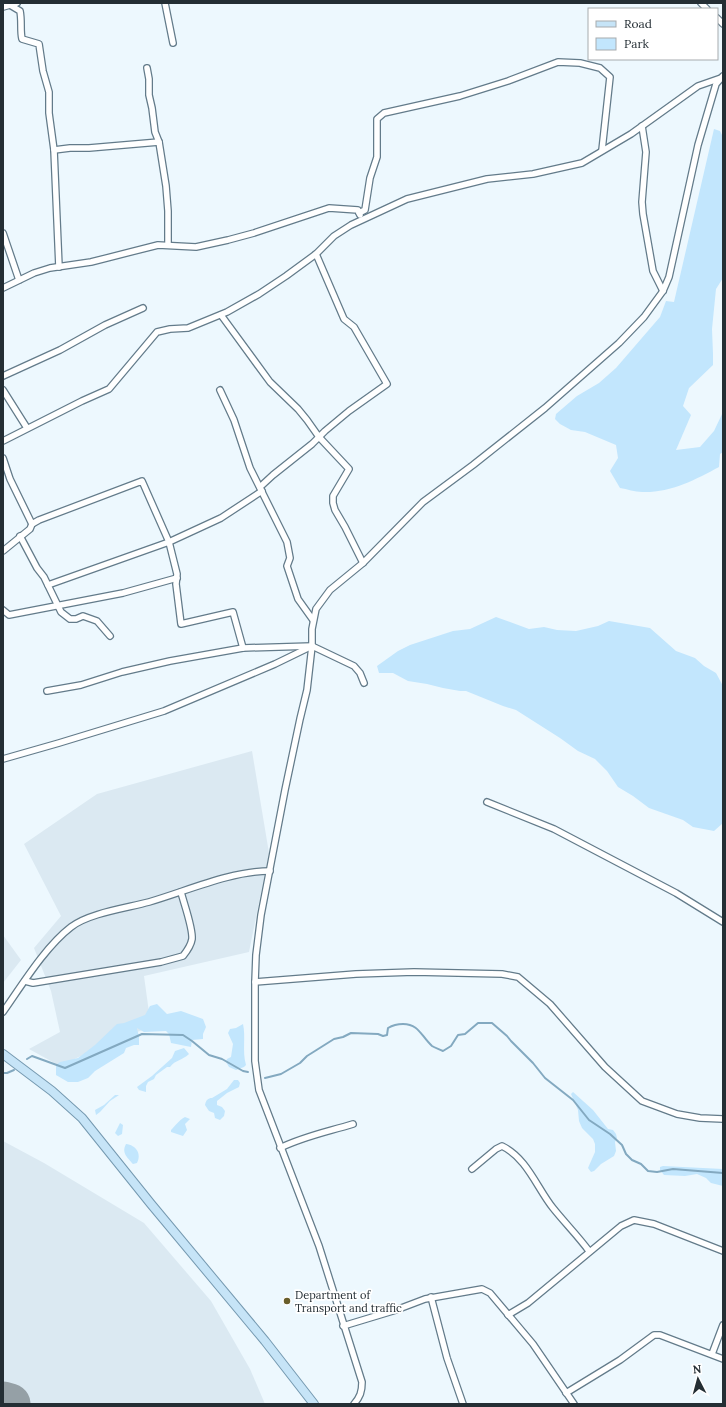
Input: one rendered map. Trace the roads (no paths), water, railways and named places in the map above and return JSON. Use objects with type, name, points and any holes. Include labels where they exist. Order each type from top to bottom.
[{"type":"main road","points":[[3,1054],[52,1091],[82,1118],[314,1404]]},
{"type":"street","points":[[3,7],[17,3]]},
{"type":"street","points":[[165,3],[173,43]]},
{"type":"street","points":[[10,5],[20,11],[22,21],[20,32],[22,39],[39,44],[43,71],[49,92],[54,150],[59,267]]},
{"type":"street","points":[[359,213],[365,210],[370,178],[377,156],[377,119],[384,113],[460,96],[508,81],[558,62],[580,63],[600,68],[610,77],[602,150]]},
{"type":"street","points":[[147,68],[150,79],[149,95],[155,132],[159,142],[168,205],[168,244]]},
{"type":"street","points":[[3,441],[109,389],[158,332],[163,330],[188,328],[221,315],[259,294],[316,254],[334,236],[351,225],[407,199],[487,180],[532,174],[582,162],[631,134],[698,86],[722,77]]},
{"type":"street","points":[[354,1404],[360,1397],[362,1382],[343,1326],[319,1246],[280,1148],[259,1090],[255,1061],[256,956],[261,915],[307,690],[312,646],[312,629],[316,609],[330,590],[363,563],[423,502],[473,465],[545,408],[619,343],[644,317],[663,292],[669,277],[698,146],[716,84],[722,77]]},
{"type":"street","points":[[642,126],[646,152],[642,202],[643,214],[653,271],[663,292]]},
{"type":"street","points":[[54,150],[159,142]]},
{"type":"street","points":[[3,288],[34,273],[91,262],[158,244],[196,246],[228,240],[329,208],[358,210],[361,220]]},
{"type":"street","points":[[3,233],[19,280]]},
{"type":"street","points":[[48,585],[169,542],[221,518],[261,489],[273,475],[312,444],[349,411],[387,384],[354,327],[344,319],[316,254]]},
{"type":"street","points":[[3,376],[60,350],[105,325],[143,308]]},
{"type":"street","points":[[221,315],[270,382],[307,420],[319,437],[349,469],[333,496],[333,503],[335,510],[363,563]]},
{"type":"street","points":[[3,390],[28,428]]},
{"type":"street","points":[[220,390],[234,420],[250,468],[287,542],[290,558],[287,566],[298,599],[314,620]]},
{"type":"street","points":[[3,458],[10,479],[32,524]]},
{"type":"street","points":[[3,551],[30,529],[32,524],[55,513],[142,481],[169,542],[177,574],[176,584],[180,624],[232,612],[243,648]]},
{"type":"street","points":[[20,536],[48,585],[60,612],[70,619],[76,619],[83,616],[97,621],[110,636]]},
{"type":"street","points":[[3,610],[9,615],[123,593],[177,578]]},
{"type":"street","points":[[3,759],[164,711],[269,667],[312,646]]},
{"type":"street","points":[[48,691],[81,685],[122,672],[170,661],[243,648],[312,646],[354,666],[360,673],[364,683]]},
{"type":"street","points":[[487,802],[554,829],[676,893],[723,922]]},
{"type":"street","points":[[3,1012],[25,980],[53,945],[72,926],[91,917],[199,886],[253,871],[270,870]]},
{"type":"street","points":[[25,980],[33,983],[117,970],[161,962],[183,956],[192,940],[189,919],[181,892]]},
{"type":"street","points":[[255,982],[356,974],[414,972],[502,974],[518,977],[550,1004],[605,1067],[642,1101],[677,1114],[700,1118],[723,1119]]},
{"type":"street","points":[[280,1148],[319,1133],[353,1124]]},
{"type":"street","points":[[472,1169],[496,1149],[502,1146],[507,1149],[517,1157],[552,1207],[589,1251]]},
{"type":"street","points":[[508,1315],[528,1303],[621,1226],[634,1220],[654,1224],[723,1251]]},
{"type":"street","points":[[343,1326],[431,1298],[482,1289],[490,1293],[533,1344],[574,1404]]},
{"type":"street","points":[[431,1298],[447,1358],[463,1404]]},
{"type":"street","points":[[712,1354],[723,1325]]},
{"type":"street","points":[[566,1393],[620,1360],[654,1335],[660,1335],[723,1359]]},
{"type":"waterway","points":[[265,1078],[281,1074],[300,1063],[307,1056],[334,1039],[351,1033],[378,1034],[383,1036],[387,1035],[388,1028],[403,1024],[416,1028],[432,1046],[443,1051],[451,1046],[458,1035],[465,1034],[478,1023],[492,1023],[507,1036],[545,1078],[573,1100],[589,1120],[610,1134],[622,1145],[626,1154],[632,1160],[641,1164],[648,1171],[657,1172],[673,1169],[723,1173]]},
{"type":"waterway","points":[[27,1059],[32,1056],[65,1068],[142,1034],[183,1035],[209,1055],[222,1059],[243,1071],[248,1072]]},
{"type":"waterway","points":[[3,1073],[14,1070]]},
{"type":"place","name":"Department of Transport and traffic","points":[[287,1301]]}]
